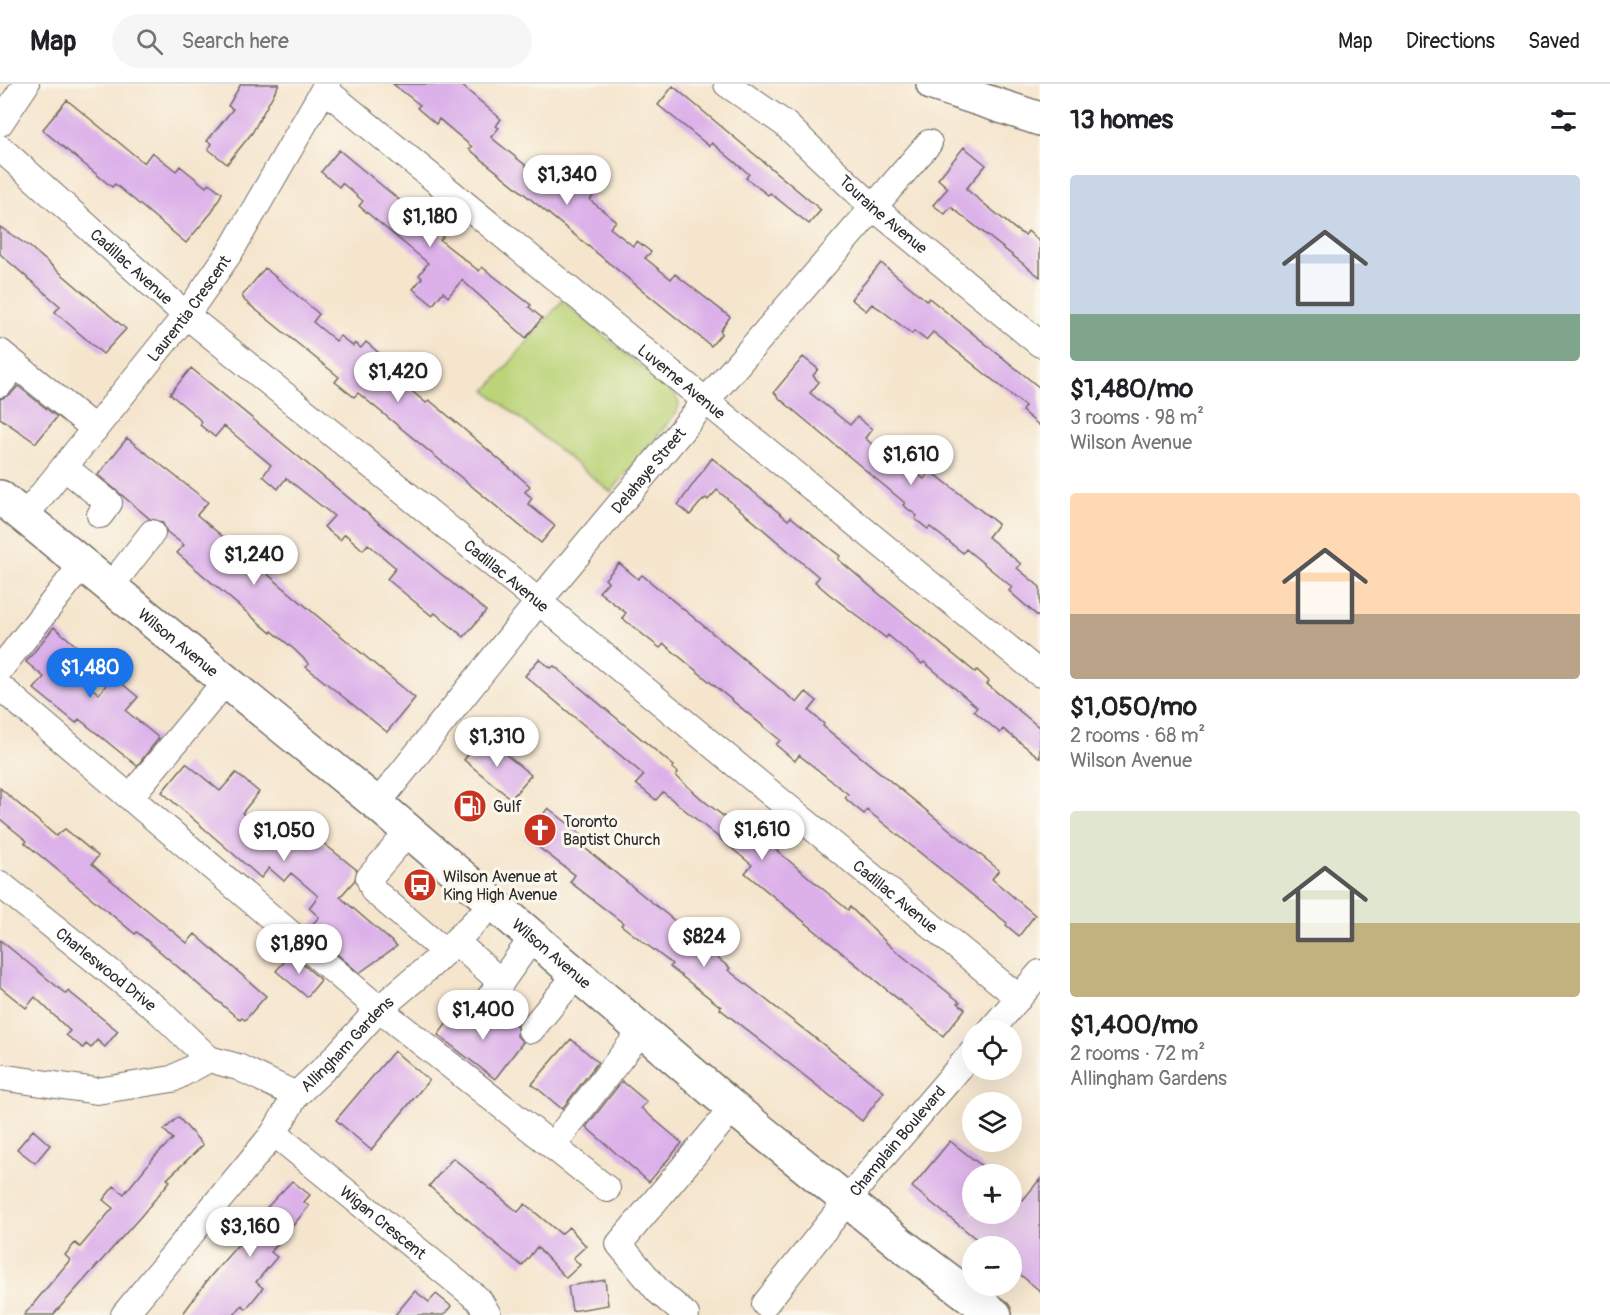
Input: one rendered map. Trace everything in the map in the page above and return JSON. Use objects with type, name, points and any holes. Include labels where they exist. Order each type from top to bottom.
[{"type":"main road","points":[[933,84],[1040,118]]},
{"type":"main road","points":[[939,84],[1040,101]]},
{"type":"main road","name":"Wilson Avenue","points":[[12,507],[377,804],[733,1108],[847,1201],[995,1315]]},
{"type":"street","points":[[0,123],[26,84]]},
{"type":"street","name":"Touraine Avenue","points":[[727,84],[785,124],[873,207],[1040,344]]},
{"type":"street","name":"Laurentia Crescent","points":[[12,507],[64,467],[186,315],[230,252],[325,87]]},
{"type":"street","name":"Luverne Avenue","points":[[325,87],[705,402],[1040,674]]},
{"type":"street","name":"Delahaye Street","points":[[377,804],[539,602],[705,402],[929,143]]},
{"type":"street","name":"Cadillac Avenue","points":[[0,148],[186,315],[539,602],[1019,998]]},
{"type":"street","points":[[5,367],[95,429]]},
{"type":"street","points":[[64,467],[109,503],[100,515]]},
{"type":"street","points":[[110,587],[152,533]]},
{"type":"street","points":[[0,669],[82,565]]},
{"type":"street","points":[[130,797],[225,682]]},
{"type":"street","points":[[0,687],[379,1009],[607,1189]]},
{"type":"street","points":[[409,831],[369,878],[374,891],[501,982]]},
{"type":"street","name":"Charleswood Drive","points":[[0,884],[159,1011],[209,1059]]},
{"type":"street","name":"Allingham Gardens","points":[[209,1059],[237,1067],[296,1095],[329,1064],[379,1009],[450,947],[494,903]]},
{"type":"street","points":[[483,1007],[533,937]]},
{"type":"street","points":[[1000,1020],[1040,973]]},
{"type":"street","points":[[531,1030],[577,974]]},
{"type":"street","points":[[553,1145],[642,1030]]},
{"type":"street","points":[[0,1077],[97,1091],[172,1079],[209,1059]]},
{"type":"street","name":"Champlain Boulevard","points":[[765,1304],[847,1201],[962,1065]]},
{"type":"street","points":[[124,1315],[274,1133],[296,1095]]},
{"type":"street","points":[[686,1315],[658,1291],[619,1244],[733,1108]]},
{"type":"street","name":"Wigan Crescent","points":[[274,1133],[479,1300],[488,1315]]},
{"type":"green space","points":[[562,301],[676,396],[679,405],[676,413],[611,492],[486,391]]},
{"type":"building","points":[[241,84],[279,84],[252,133],[227,164],[208,149],[212,144],[207,141],[233,109],[228,106]]},
{"type":"building","points":[[393,84],[460,84],[501,119],[496,126],[499,128],[491,137],[493,139],[539,176],[542,172],[566,192],[575,181],[593,196],[590,200],[616,221],[610,228],[633,246],[637,241],[651,252],[645,258],[671,279],[675,274],[730,317],[720,331],[722,333],[711,346],[469,149],[472,147],[439,119],[436,124],[417,108],[420,105]]},
{"type":"building","points":[[673,86],[821,210],[809,224],[770,193],[768,195],[746,178],[749,174],[712,143],[709,146],[658,105]]},
{"type":"building","points":[[67,100],[144,163],[152,152],[176,171],[180,166],[206,187],[209,183],[222,193],[212,212],[186,243],[115,184],[112,187],[45,132],[43,129]]},
{"type":"building","points":[[964,147],[986,165],[966,189],[1019,232],[1025,235],[1028,231],[1040,242],[1040,277],[951,207],[945,214],[933,205],[948,188],[938,179]]},
{"type":"building","points":[[339,150],[443,237],[440,240],[479,271],[482,267],[531,305],[529,307],[542,318],[526,338],[462,280],[448,297],[443,292],[433,305],[413,289],[422,278],[419,275],[428,263],[359,206],[363,201],[342,183],[339,187],[321,172]]},
{"type":"building","points":[[0,227],[30,247],[126,329],[103,354],[55,312],[60,306],[0,254]]},
{"type":"building","points":[[881,263],[927,301],[929,298],[1040,388],[1040,426],[1022,411],[1025,406],[933,332],[926,340],[914,331],[912,334],[872,304],[866,311],[851,299]]},
{"type":"building","points":[[265,268],[319,314],[313,322],[336,341],[340,336],[353,346],[355,343],[361,348],[366,342],[386,359],[382,366],[426,403],[429,400],[530,486],[525,492],[532,498],[528,504],[555,526],[541,543],[358,393],[354,397],[335,382],[339,377],[245,301],[242,296]]},
{"type":"building","points":[[803,357],[818,369],[813,376],[819,382],[810,393],[850,425],[857,417],[872,429],[865,438],[890,460],[894,455],[924,479],[931,471],[998,524],[988,537],[1021,564],[1017,568],[1040,587],[1040,618],[1009,591],[1012,587],[966,549],[963,553],[930,527],[928,529],[915,519],[917,516],[903,505],[905,503],[780,399],[774,392]]},
{"type":"building","points":[[191,368],[486,611],[464,637],[435,613],[432,616],[387,579],[396,568],[368,544],[363,550],[345,534],[340,540],[324,527],[334,516],[286,478],[278,489],[263,476],[271,465],[224,426],[215,437],[200,425],[202,422],[170,394]]},
{"type":"building","points":[[18,386],[57,417],[36,443],[0,418],[0,399],[11,394]]},
{"type":"building","points":[[127,438],[208,502],[197,515],[415,698],[387,732],[306,667],[309,664],[296,651],[272,631],[271,633],[177,553],[184,545],[167,532],[162,522],[150,519],[98,475]]},
{"type":"building","points":[[712,458],[788,520],[791,517],[840,556],[838,559],[884,598],[975,672],[977,670],[989,681],[987,684],[1040,728],[1040,758],[1003,729],[1000,733],[974,711],[977,707],[924,662],[922,664],[888,635],[886,638],[829,594],[815,582],[819,577],[717,490],[708,500],[706,498],[700,503],[690,515],[678,505]]},
{"type":"building","points":[[619,563],[638,579],[642,575],[797,703],[806,692],[817,701],[809,711],[824,724],[823,726],[999,870],[992,879],[1035,915],[1019,936],[1006,925],[1007,923],[867,810],[864,814],[847,800],[845,797],[848,794],[799,755],[795,761],[776,745],[780,740],[664,644],[660,648],[622,618],[626,613],[599,592],[608,582],[605,579]]},
{"type":"building","points":[[54,627],[80,649],[66,667],[99,694],[113,676],[138,697],[126,711],[159,738],[137,766],[79,719],[76,723],[34,689],[44,677],[26,662]]},
{"type":"building","points":[[539,659],[551,668],[554,666],[674,766],[672,768],[678,773],[676,776],[704,801],[735,825],[738,823],[760,841],[761,839],[769,844],[848,910],[850,907],[890,946],[960,1002],[958,1003],[965,1009],[943,1036],[745,873],[752,865],[663,792],[656,800],[636,784],[644,775],[525,676]]},
{"type":"building","points":[[483,736],[531,775],[511,799],[464,760]]},
{"type":"building","points":[[186,763],[220,791],[236,773],[259,792],[242,813],[275,841],[293,819],[357,870],[355,880],[340,897],[397,946],[359,973],[308,929],[319,917],[309,908],[318,896],[291,873],[284,881],[269,868],[261,878],[162,792]]},
{"type":"building","points":[[0,788],[56,836],[65,829],[98,856],[92,864],[101,872],[187,943],[195,934],[266,996],[245,1020],[242,1018],[240,1020],[137,932],[135,934],[25,843],[27,841],[0,819]]},
{"type":"building","points":[[548,808],[585,837],[580,844],[681,926],[679,928],[730,968],[728,970],[884,1092],[862,1121],[720,1009],[721,1007],[670,967],[672,964],[570,882],[575,875],[525,837]]},
{"type":"building","points":[[0,940],[66,994],[68,991],[118,1031],[105,1047],[97,1040],[91,1048],[86,1044],[83,1048],[66,1035],[70,1031],[35,997],[26,1008],[0,987]]},
{"type":"building","points":[[291,954],[321,980],[307,997],[276,971]]},
{"type":"building","points":[[459,1007],[488,1029],[500,1014],[517,1026],[517,1036],[523,1042],[495,1079],[438,1035]]},
{"type":"building","points":[[571,1039],[598,1062],[562,1109],[532,1084]]},
{"type":"building","points":[[394,1051],[429,1080],[371,1150],[336,1120]]},
{"type":"building","points":[[622,1081],[647,1102],[641,1108],[682,1143],[649,1182],[586,1127]]},
{"type":"building","points":[[178,1117],[203,1145],[167,1179],[170,1181],[142,1215],[53,1315],[24,1315],[70,1260],[65,1255],[75,1243],[80,1247],[113,1208],[103,1200],[114,1186],[124,1194],[155,1156],[173,1139],[164,1130]]},
{"type":"building","points":[[33,1130],[50,1145],[35,1163],[17,1149]]},
{"type":"building","points":[[950,1141],[979,1164],[962,1164],[962,1224],[1022,1224],[1022,1199],[1040,1179],[1040,1291],[1022,1276],[1022,1236],[973,1236],[912,1187]]},
{"type":"building","points":[[453,1158],[518,1212],[525,1204],[561,1234],[569,1227],[586,1246],[573,1258],[580,1265],[566,1278],[537,1247],[522,1266],[505,1252],[429,1186]]},
{"type":"building","points":[[292,1181],[310,1195],[304,1202],[309,1206],[271,1252],[277,1257],[256,1282],[263,1288],[246,1309],[242,1305],[234,1315],[182,1315],[209,1278],[257,1223],[254,1221]]},
{"type":"building","points":[[605,1280],[608,1305],[572,1311],[568,1286]]},
{"type":"building","points":[[415,1291],[429,1302],[436,1294],[451,1306],[444,1315],[395,1315]]},
{"type":"place","name":"Gulf","points":[[470,806]]},
{"type":"place","name":"Toronto Baptist Church","points":[[540,830]]},
{"type":"place","name":"Wilson Avenue at King High Avenue","points":[[420,885]]}]
